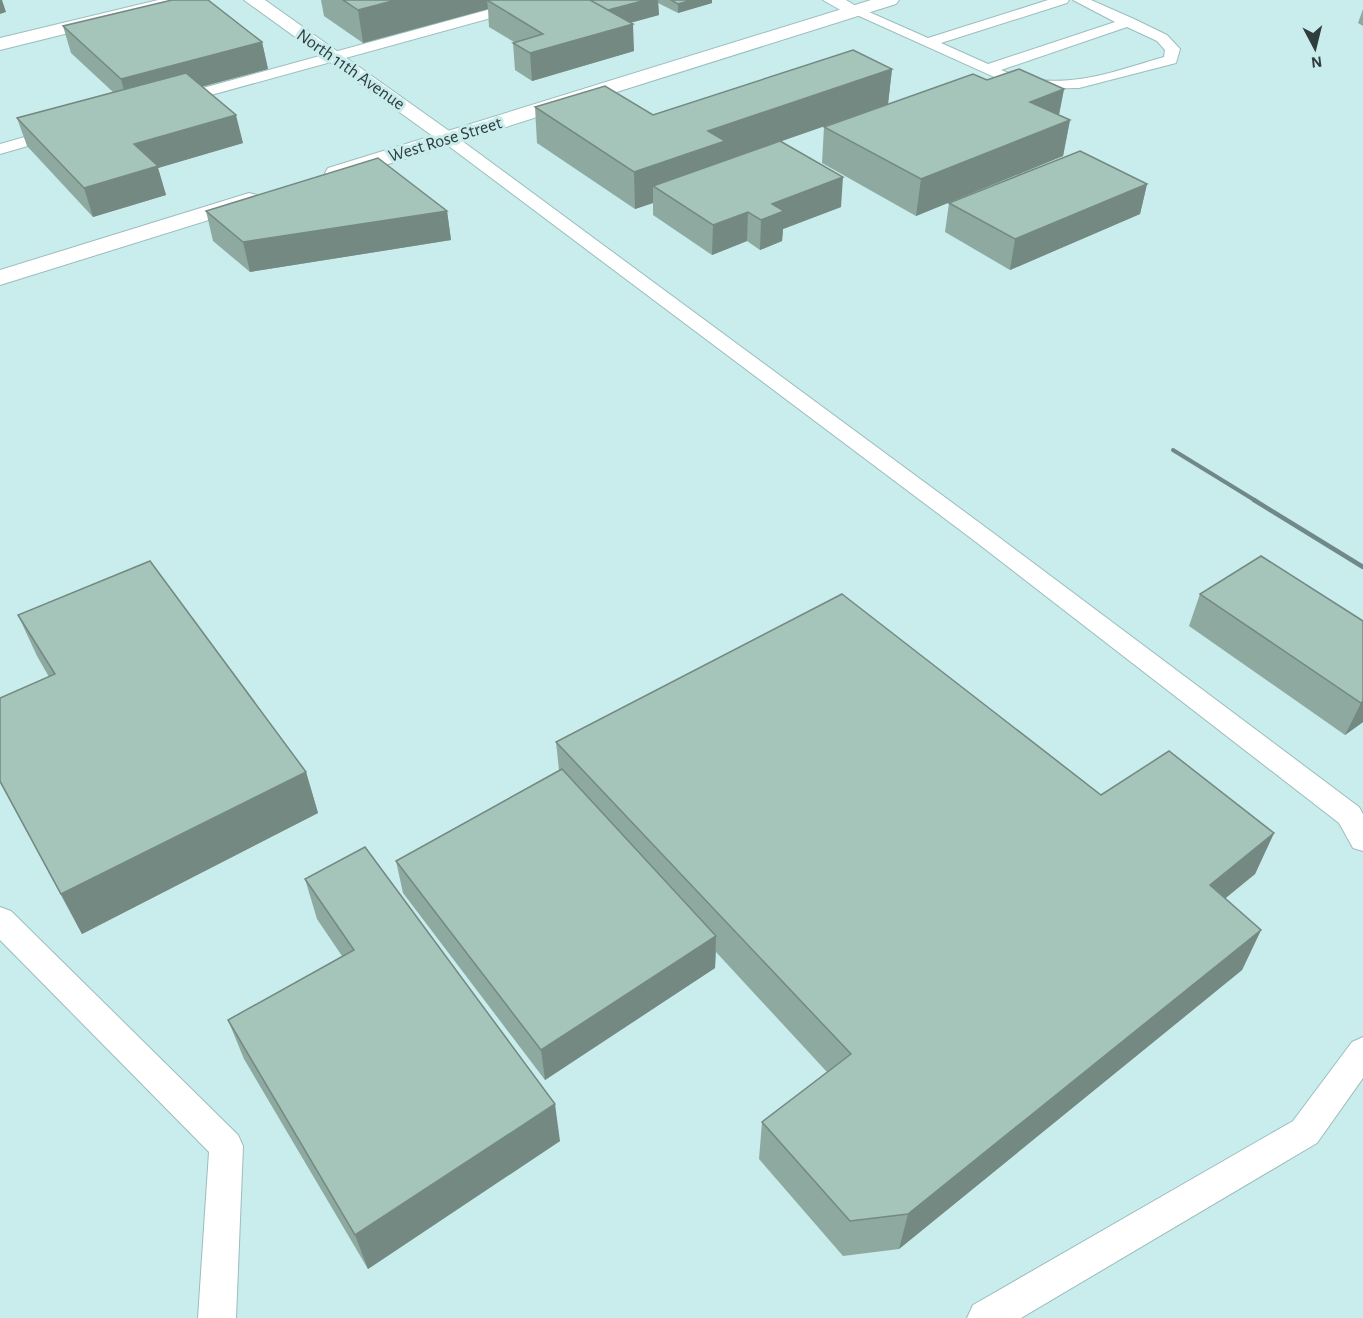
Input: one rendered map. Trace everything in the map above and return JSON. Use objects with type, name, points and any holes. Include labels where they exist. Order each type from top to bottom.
[{"type":"main road","points":[[0,44],[180,0]]},
{"type":"main road","name":"North 11th Avenue","points":[[253,0],[448,138]]},
{"type":"main road","points":[[832,0],[855,11]]},
{"type":"main road","name":"West Rose Street","points":[[314,180],[890,0]]},
{"type":"main road","points":[[0,278],[269,194]]},
{"type":"lane","points":[[161,104],[540,0]]},
{"type":"lane","points":[[930,42],[1062,0]]},
{"type":"lane","points":[[855,11],[930,42],[1021,84],[1049,88],[1075,87],[1171,60],[1173,49],[1162,38],[1080,0]]},
{"type":"lane","points":[[988,69],[1129,22]]},
{"type":"lane","points":[[0,149],[81,127]]},
{"type":"lane","points":[[448,138],[975,530],[1340,808],[1349,815],[1363,840]]},
{"type":"lane","points":[[0,920],[226,1146],[217,1318]]},
{"type":"lane","points":[[986,1318],[1305,1132],[1363,1052]]},
{"type":"building","points":[[172,0],[208,0],[262,42],[121,79],[63,26]]},
{"type":"building","points":[[343,0],[396,0],[358,10]]},
{"type":"building","points":[[487,0],[590,0],[633,24],[530,53],[513,43],[543,34]]},
{"type":"building","points":[[590,0],[646,0],[608,10]]},
{"type":"building","points":[[671,0],[692,0],[678,4]]},
{"type":"building","points":[[853,50],[892,69],[708,131],[725,141],[634,172],[535,107],[605,86],[653,115]]},
{"type":"building","points":[[1019,69],[1064,89],[1030,102],[1070,120],[921,179],[824,127],[973,74],[987,80]]},
{"type":"building","points":[[186,73],[236,115],[134,144],[158,166],[84,188],[17,118]]},
{"type":"building","points":[[780,141],[843,177],[772,204],[784,211],[761,220],[748,212],[713,225],[653,186]]},
{"type":"building","points":[[1080,151],[1147,184],[1015,239],[949,203]]},
{"type":"building","points":[[378,158],[447,211],[243,242],[206,211]]},
{"type":"building","points":[[1261,556],[1363,621],[1363,701],[1361,703],[1200,594]]},
{"type":"building","points":[[150,561],[306,772],[61,894],[0,781],[0,698],[55,674],[18,615]]},
{"type":"building","points":[[842,594],[1101,795],[1169,751],[1274,833],[1210,885],[1261,930],[908,1214],[850,1221],[762,1122],[851,1054],[556,742]]},
{"type":"building","points":[[562,769],[716,936],[541,1050],[396,861]]},
{"type":"building","points":[[365,847],[555,1104],[355,1235],[228,1020],[354,950],[305,879]]},
{"type":"railway","points":[[1173,450],[1256,501]]},
{"type":"railway","points":[[1254,500],[1363,567]]}]
